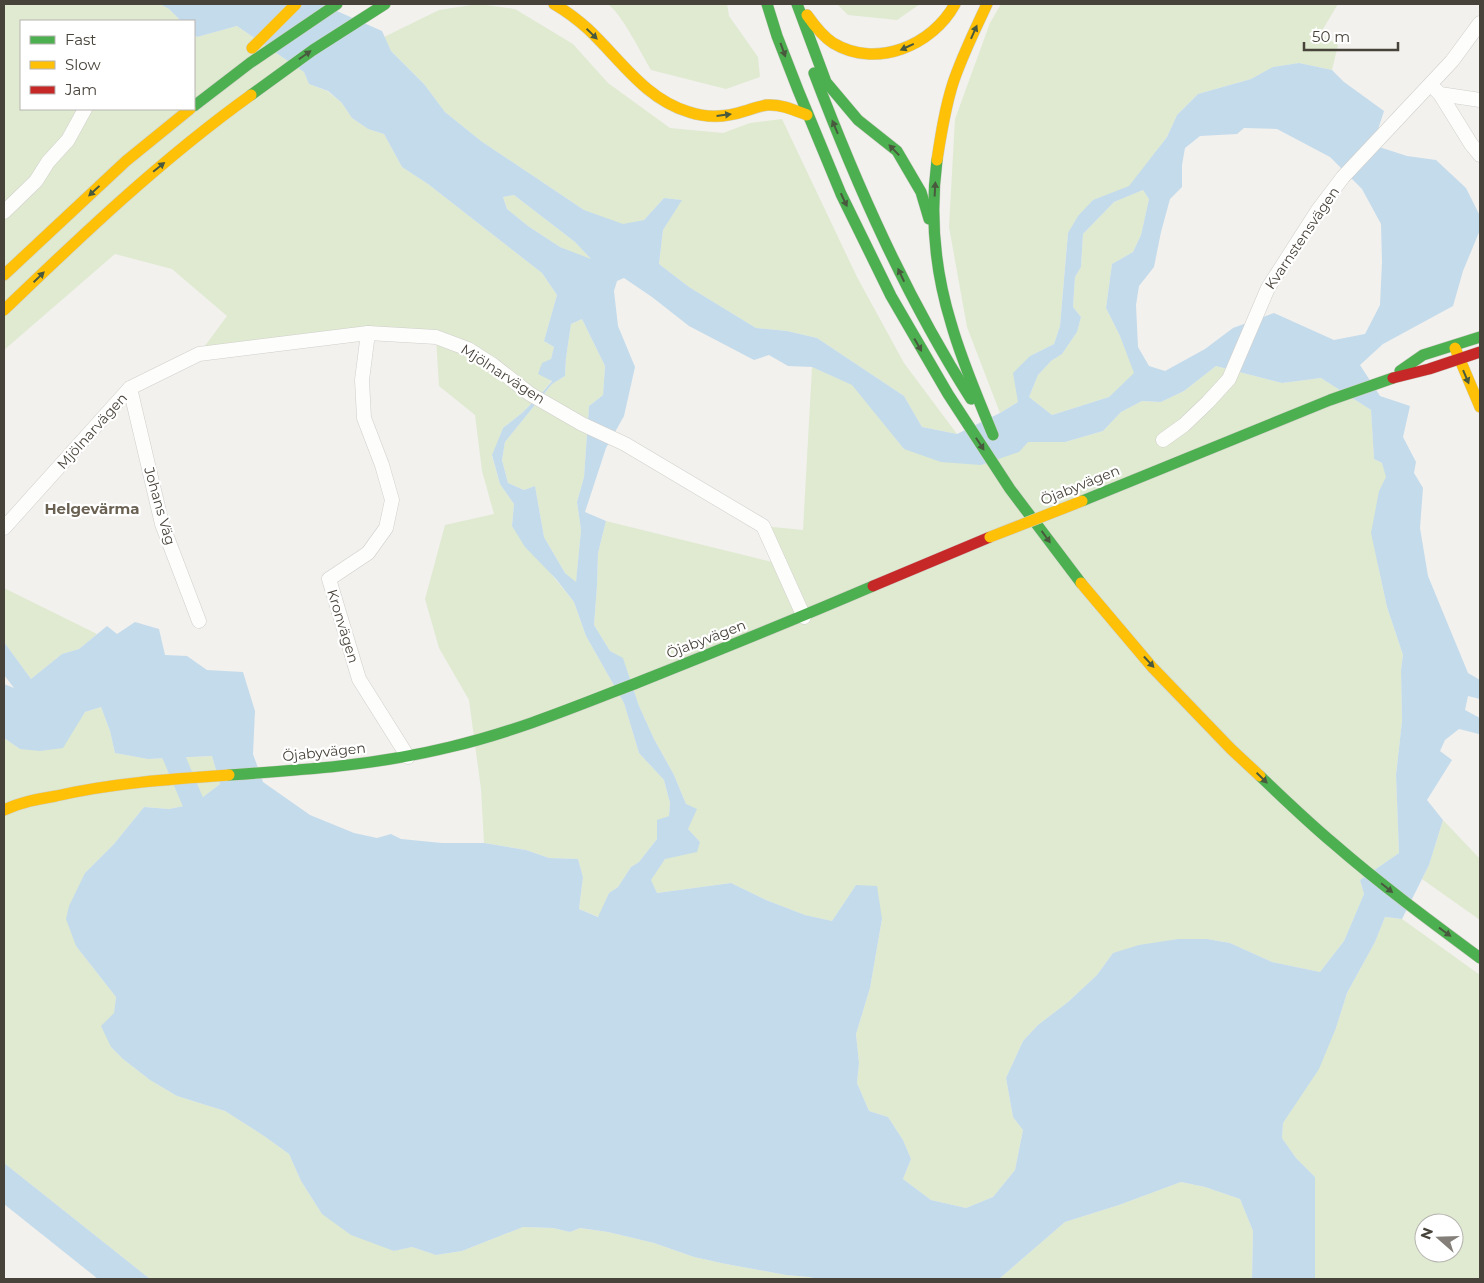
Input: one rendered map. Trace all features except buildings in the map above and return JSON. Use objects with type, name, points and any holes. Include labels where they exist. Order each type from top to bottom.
[{"type":"main road","points":[[195,104],[247,59],[296,4]]},
{"type":"main road","points":[[247,59],[337,4]]},
{"type":"main road","points":[[4,310],[141,182],[213,122],[313,50],[376,9],[398,4]]},
{"type":"main road","points":[[554,4],[576,18],[642,85],[656,96],[682,110],[696,114],[722,116],[768,105],[791,108],[807,115]]},
{"type":"main road","points":[[766,4],[807,115],[832,174],[892,296],[943,386],[997,469],[1062,559],[1119,630],[1225,743],[1311,825],[1370,867],[1480,958]]},
{"type":"main road","points":[[789,4],[827,107],[870,208],[911,297],[948,364],[979,407],[995,438]]},
{"type":"main road","points":[[798,4],[826,82],[858,120],[897,151],[921,192],[935,241],[946,306],[979,407]]},
{"type":"main road","points":[[798,4],[820,33],[833,43],[847,50],[862,54],[880,54],[899,50],[928,35],[955,4]]},
{"type":"main road","points":[[935,241],[934,210],[936,180],[945,115],[953,84],[964,54],[988,4]]},
{"type":"main road","points":[[4,275],[126,161],[188,110]]},
{"type":"main road","points":[[1475,339],[1477,356]]},
{"type":"main road","name":"Öjabyvägen","points":[[1388,378],[1423,355],[1475,339]]},
{"type":"main road","points":[[1455,346],[1480,407]]},
{"type":"main road","name":"Öjabyvägen","points":[[4,810],[17,804],[103,787],[355,765],[458,746],[509,732],[804,617],[990,537],[1330,400],[1388,378],[1477,356]]},
{"type":"main road","points":[[1039,502],[1055,525]]},
{"type":"main road","points":[[1199,699],[1218,721],[1269,772],[1331,827]]},
{"type":"main road","points":[[1360,851],[1370,867]]},
{"type":"main road","points":[[1411,901],[1480,945]]},
{"type":"street","name":"Kvarnstensvägen","points":[[1164,440],[1190,419],[1229,379],[1268,288],[1318,210],[1343,177],[1374,143],[1435,89],[1452,61],[1480,23]]},
{"type":"street","points":[[1435,89],[1480,100]]},
{"type":"street","points":[[1435,89],[1480,156]]},
{"type":"street","points":[[6,210],[36,181],[48,162],[68,140],[84,110]]},
{"type":"street","name":"Mjölnarvägen","points":[[4,528],[130,388],[200,354],[368,333],[436,337],[468,349],[493,365],[530,394],[582,424],[625,444],[763,526],[804,617]]},
{"type":"street","name":"Kronvägen","points":[[368,333],[362,380],[364,418],[382,465],[392,500],[386,528],[368,553],[329,579],[359,679],[408,756]]},
{"type":"street","name":"Johans Väg","points":[[130,388],[162,524],[199,621]]},
{"type":"green space","points":[[4,4],[160,4],[169,9],[180,20],[20,20],[20,110],[195,110],[195,35],[197,37],[237,26],[304,72],[309,84],[327,91],[342,103],[352,118],[368,129],[384,134],[402,167],[428,184],[542,273],[557,295],[544,341],[554,347],[551,360],[552,380],[522,413],[503,428],[492,456],[500,484],[514,504],[512,526],[574,602],[586,636],[624,703],[639,753],[664,780],[670,803],[669,816],[657,821],[657,839],[639,862],[631,867],[618,887],[609,893],[599,917],[579,909],[583,877],[578,859],[549,858],[526,850],[484,843],[481,789],[469,700],[439,648],[425,599],[445,525],[494,514],[482,471],[475,415],[439,386],[436,337],[368,333],[199,354],[227,316],[172,269],[115,254],[4,350]]},
{"type":"green space","points":[[478,4],[515,9],[573,44],[608,83],[670,128],[723,133],[750,123],[782,119],[857,277],[904,363],[957,434],[922,427],[904,396],[817,338],[787,331],[756,328],[689,287],[659,264],[663,230],[681,200],[664,198],[644,220],[623,225],[584,210],[481,141],[445,112],[424,84],[391,51],[384,37],[439,10]]},
{"type":"green space","points":[[607,4],[727,4],[729,16],[758,57],[760,77],[726,89],[651,70],[618,15]]},
{"type":"green space","points":[[837,4],[920,4],[897,20],[848,15]]},
{"type":"green space","points":[[1001,4],[1338,4],[1320,34],[1338,45],[1332,70],[1299,63],[1274,67],[1251,79],[1198,94],[1177,115],[1167,137],[1129,187],[1093,200],[1068,233],[1060,326],[1054,344],[1030,356],[1018,402],[1000,413],[967,327],[949,227],[955,119],[990,23]]},
{"type":"green space","points":[[1143,190],[1149,199],[1141,235],[1133,252],[1112,264],[1106,308],[1135,373],[1109,397],[1052,415],[1029,397],[1038,375],[1051,361],[1062,354],[1077,332],[1081,317],[1073,307],[1075,277],[1081,267],[1083,234],[1114,202]]},
{"type":"green space","points":[[514,195],[575,242],[592,260],[560,247],[528,226],[507,209],[503,197]]},
{"type":"green space","points":[[582,319],[605,366],[603,395],[589,406],[584,477],[577,502],[581,530],[576,583],[565,573],[544,537],[535,486],[524,490],[508,483],[502,460],[505,442],[552,384],[565,376],[571,324]]},
{"type":"green space","points":[[1216,366],[1282,383],[1321,378],[1371,410],[1374,459],[1382,463],[1387,477],[1379,491],[1378,565],[1387,607],[1403,655],[1401,670],[1402,721],[1396,775],[1399,853],[1360,880],[1364,894],[1344,941],[1320,972],[1272,962],[1230,943],[1207,939],[1178,939],[1113,953],[1097,975],[1068,1002],[1038,1025],[1023,1041],[1006,1078],[1013,1117],[1023,1130],[1015,1170],[993,1197],[966,1208],[931,1200],[903,1179],[911,1159],[903,1140],[888,1117],[869,1111],[857,1083],[859,1063],[856,1034],[870,988],[882,919],[856,885],[832,921],[805,915],[766,900],[731,883],[657,893],[650,880],[665,859],[700,842],[688,829],[686,804],[674,775],[654,739],[639,706],[623,659],[610,651],[594,625],[598,553],[606,521],[780,564],[763,526],[803,530],[812,367],[853,385],[904,449],[1028,442],[1065,442],[1103,431],[1121,412],[1142,401],[1161,402],[1184,391]]},
{"type":"green space","points":[[4,588],[97,634],[79,649],[62,654],[31,679],[4,642]]},
{"type":"green space","points":[[101,707],[110,731],[115,753],[148,759],[212,756],[220,784],[194,804],[169,809],[144,807],[114,844],[85,873],[76,946],[116,997],[111,1047],[123,1059],[150,1080],[177,1096],[225,1111],[264,1136],[289,1154],[301,1181],[322,1214],[394,1251],[412,1247],[436,1255],[462,1251],[523,1227],[553,1228],[570,1232],[580,1228],[608,1232],[654,1243],[694,1257],[726,1264],[817,1279],[150,1279],[4,1163],[4,738],[20,749],[76,724],[85,712]]},
{"type":"green space","points":[[1443,820],[1480,859],[1480,920],[1422,879],[1429,865]]},
{"type":"green space","points":[[1385,917],[1402,919],[1480,975],[1480,1279],[1315,1279],[1315,1177],[1296,1158],[1282,1138],[1283,1123],[1336,1028],[1347,993],[1375,942]]},
{"type":"green space","points":[[1181,1182],[1205,1187],[1240,1199],[1253,1231],[1252,1279],[999,1279],[1065,1222],[1119,1205]]},
{"type":"water","points":[[160,4],[321,4],[382,31],[391,51],[424,84],[445,112],[481,141],[584,210],[623,224],[644,220],[664,198],[682,200],[663,230],[659,264],[689,287],[756,328],[787,331],[817,338],[904,396],[922,427],[957,434],[1018,402],[1013,373],[1030,356],[1054,344],[1060,326],[1068,233],[1078,216],[1093,200],[1129,186],[1167,137],[1177,115],[1198,94],[1251,79],[1273,67],[1299,63],[1332,70],[1344,82],[1384,111],[1373,145],[1407,156],[1436,160],[1466,188],[1480,216],[1480,230],[1463,271],[1453,306],[1383,344],[1360,365],[1380,396],[1410,406],[1403,437],[1416,462],[1414,473],[1423,488],[1420,528],[1428,576],[1468,673],[1480,680],[1480,699],[1468,696],[1465,710],[1480,718],[1480,731],[1479,734],[1459,729],[1445,740],[1440,751],[1452,760],[1427,800],[1443,820],[1429,865],[1402,919],[1385,917],[1375,942],[1347,993],[1336,1028],[1319,1069],[1283,1123],[1282,1138],[1296,1158],[1315,1177],[1315,1279],[1252,1279],[1253,1231],[1240,1199],[1205,1187],[1181,1182],[1119,1205],[1065,1222],[999,1279],[817,1279],[726,1264],[694,1257],[654,1243],[608,1232],[580,1228],[570,1232],[553,1228],[523,1227],[462,1251],[436,1255],[412,1247],[394,1251],[351,1235],[322,1214],[301,1181],[289,1154],[225,1111],[177,1096],[150,1080],[111,1047],[101,1026],[114,1013],[116,997],[76,946],[66,919],[69,906],[85,873],[114,844],[144,807],[169,809],[194,804],[220,784],[212,756],[148,759],[115,753],[110,731],[101,707],[85,712],[63,748],[40,751],[20,749],[4,738],[4,684],[14,688],[4,675],[4,642],[31,679],[62,654],[79,649],[107,626],[117,634],[135,622],[159,629],[165,655],[187,656],[207,670],[243,672],[255,711],[253,754],[263,782],[310,815],[354,833],[377,838],[391,834],[401,839],[442,843],[484,843],[526,850],[549,858],[578,859],[583,877],[579,909],[598,917],[609,893],[618,887],[631,867],[639,862],[657,839],[657,820],[669,816],[670,803],[664,780],[639,753],[624,703],[586,636],[574,602],[556,579],[525,547],[512,526],[514,504],[500,484],[492,455],[503,428],[522,413],[552,381],[538,374],[542,363],[551,359],[554,347],[544,341],[557,295],[542,273],[428,184],[402,167],[384,134],[368,129],[352,118],[342,103],[328,91],[309,84],[304,72],[237,26],[197,37],[195,35],[195,20],[180,20],[169,9]],"holes":[[[1244,128],[1277,129],[1330,157],[1362,189],[1381,224],[1380,305],[1365,334],[1334,340],[1274,313],[1233,328],[1205,349],[1165,371],[1149,366],[1138,347],[1136,305],[1139,286],[1154,267],[1170,199],[1182,187],[1182,165],[1185,148],[1200,136],[1237,134]],[[1143,190],[1149,199],[1141,235],[1133,252],[1112,264],[1106,308],[1120,336],[1134,373],[1109,397],[1052,415],[1029,397],[1038,375],[1051,361],[1062,354],[1077,332],[1081,317],[1073,307],[1075,277],[1081,267],[1083,234],[1114,202]],[[514,195],[575,242],[591,259],[560,247],[528,226],[507,209],[503,197]],[[624,278],[689,326],[754,360],[769,355],[788,366],[812,367],[852,385],[904,449],[941,462],[981,465],[1019,452],[1028,442],[1065,442],[1103,431],[1121,412],[1142,401],[1161,402],[1184,391],[1216,366],[1282,383],[1321,378],[1371,410],[1374,459],[1382,463],[1386,477],[1379,491],[1371,533],[1387,607],[1403,655],[1401,670],[1402,721],[1396,775],[1399,853],[1360,880],[1364,894],[1344,941],[1320,972],[1272,962],[1230,943],[1207,939],[1178,939],[1139,945],[1113,953],[1097,975],[1068,1002],[1038,1025],[1023,1041],[1006,1078],[1013,1117],[1023,1130],[1015,1170],[993,1197],[966,1208],[931,1200],[903,1179],[911,1159],[903,1140],[888,1117],[869,1111],[857,1083],[859,1063],[856,1034],[870,988],[882,919],[877,886],[856,885],[832,921],[805,915],[766,900],[731,883],[657,893],[651,880],[665,859],[697,852],[700,842],[688,829],[697,809],[686,804],[674,775],[654,739],[639,706],[623,658],[610,651],[594,625],[598,553],[606,521],[585,512],[606,448],[624,416],[635,367],[618,326],[614,291],[617,281]],[[582,319],[605,366],[603,395],[589,406],[584,477],[577,502],[581,530],[576,582],[565,573],[544,537],[535,486],[524,490],[508,483],[502,460],[505,442],[552,384],[565,376],[571,324]]]},
{"type":"water","points":[[4,1163],[150,1279],[98,1279],[4,1204]]},
{"type":"waterway","points":[[162,729],[206,833]]},
{"type":"traffic: fast","points":[[195,105],[250,63],[337,4]]},
{"type":"traffic: fast","points":[[251,95],[313,50],[385,4]]},
{"type":"traffic: fast","points":[[767,4],[798,90],[841,194],[891,296],[948,394],[1010,489],[1081,583]]},
{"type":"traffic: fast","points":[[797,4],[826,82],[858,120],[897,151],[921,192],[929,219]]},
{"type":"traffic: fast","points":[[814,73],[865,199],[884,240],[925,321],[971,399]]},
{"type":"traffic: fast","points":[[937,160],[934,222],[941,283],[960,352],[993,435]]},
{"type":"traffic: fast","points":[[1400,371],[1423,355],[1480,337]]},
{"type":"traffic: fast","points":[[1082,501],[1330,400],[1393,378]]},
{"type":"traffic: fast","points":[[229,775],[313,769],[395,758],[450,747],[498,734],[546,718],[639,682],[873,586]]},
{"type":"traffic: fast","points":[[1260,776],[1305,819],[1351,858],[1405,902],[1480,958]]},
{"type":"traffic: slow","points":[[252,48],[296,4]]},
{"type":"traffic: slow","points":[[554,4],[588,29],[646,88],[673,106],[696,114],[717,116],[731,115],[761,106],[777,105],[807,115]]},
{"type":"traffic: slow","points":[[807,15],[822,34],[833,43],[850,51],[867,54],[884,53],[902,49],[918,42],[945,19],[955,4]]},
{"type":"traffic: slow","points":[[937,160],[945,111],[953,83],[987,4]]},
{"type":"traffic: slow","points":[[4,310],[93,225],[155,171],[218,119],[251,95]]},
{"type":"traffic: slow","points":[[4,275],[126,161],[189,110]]},
{"type":"traffic: slow","points":[[1455,348],[1480,407]]},
{"type":"traffic: slow","points":[[990,537],[1082,501]]},
{"type":"traffic: slow","points":[[1081,583],[1152,667],[1231,749],[1260,776]]},
{"type":"traffic: slow","points":[[4,810],[30,801],[99,788],[229,775]]},
{"type":"traffic: jam","points":[[1393,378],[1429,369],[1480,352]]},
{"type":"traffic: jam","points":[[873,586],[990,537]]},
{"type":"district","name":"Helgevärma","points":[[92,509]]}]
